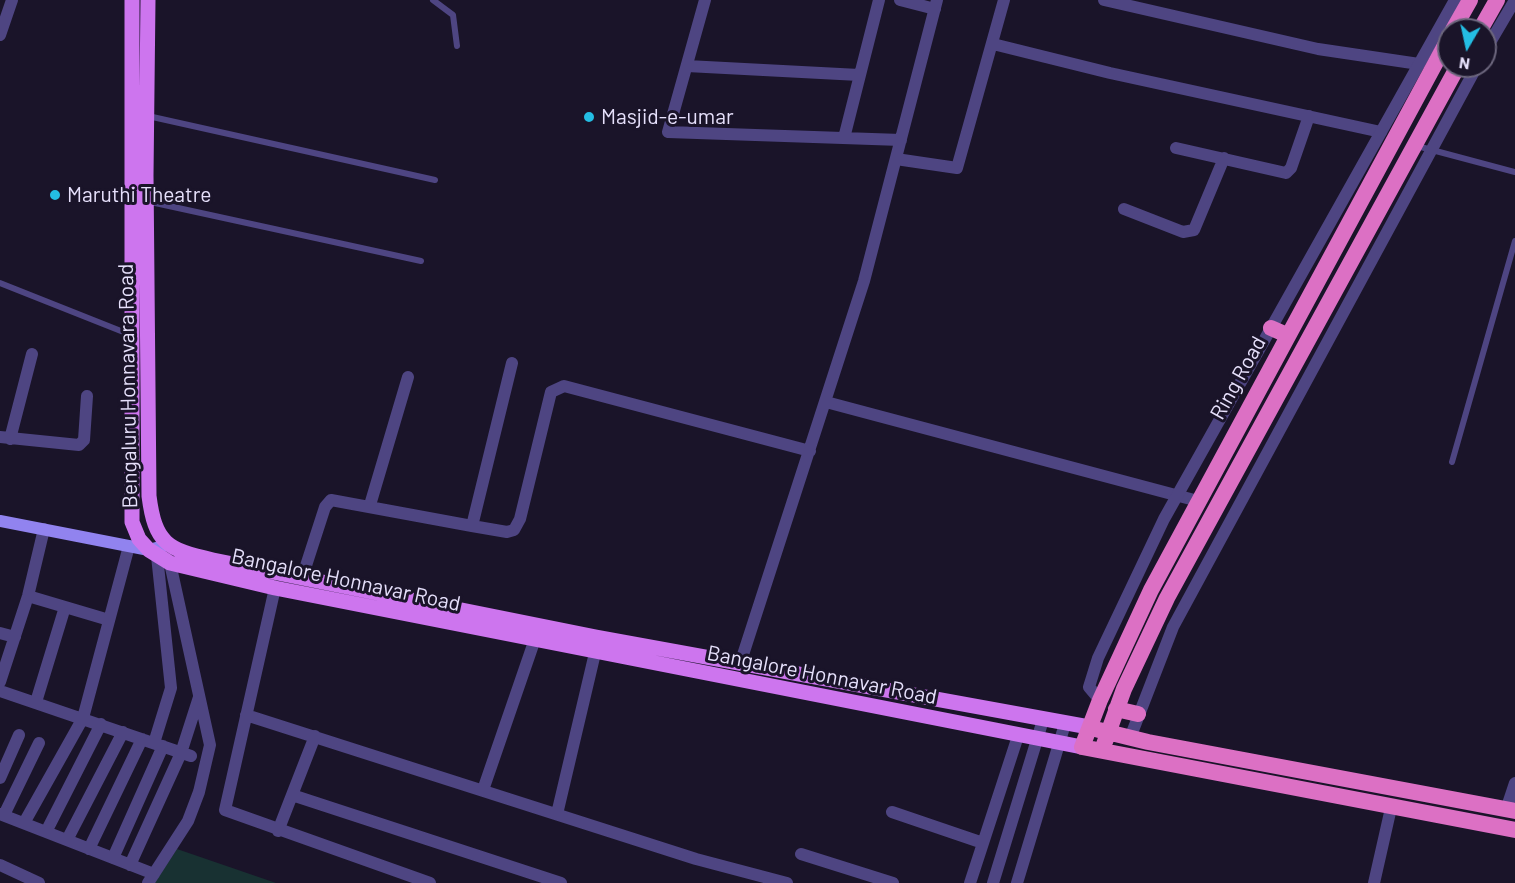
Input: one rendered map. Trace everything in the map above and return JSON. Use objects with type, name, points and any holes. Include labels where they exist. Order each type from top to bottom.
[{"type":"highway","points":[[1460,18],[1470,0]]},
{"type":"highway","points":[[1487,18],[1497,0]]},
{"type":"highway","name":"Ring Road","points":[[1082,747],[1100,700],[1150,590],[1287,335],[1398,116],[1437,56]]},
{"type":"highway","name":"Ring Road","points":[[1102,750],[1116,709],[1137,661],[1192,570],[1423,147],[1453,78]]},
{"type":"highway","points":[[1271,328],[1287,335]]},
{"type":"highway","points":[[1116,709],[1138,714]]},
{"type":"highway","points":[[1089,727],[1130,738],[1511,811]]},
{"type":"highway","points":[[1082,747],[1515,830]]},
{"type":"main road","points":[[132,0],[138,247],[131,335],[132,522],[139,539],[161,553]]},
{"type":"main road","name":"Bengaluru Honnavara Road","points":[[148,0],[146,201],[138,247],[149,496],[152,521],[158,535],[161,553]]},
{"type":"main road","points":[[0,520],[740,664],[1089,727]]},
{"type":"main road","name":"Bangalore Honnavar Road","points":[[161,553],[275,588],[595,653],[1082,747]]},
{"type":"street","points":[[0,35],[12,0]]},
{"type":"street","points":[[705,0],[668,132],[901,140]]},
{"type":"street","points":[[844,138],[879,0]]},
{"type":"street","points":[[740,664],[864,281],[936,5],[900,0]]},
{"type":"street","points":[[896,159],[957,168],[1004,0]]},
{"type":"street","points":[[1104,0],[1318,49],[1419,64]]},
{"type":"street","points":[[1100,700],[1089,687],[1098,658],[1177,494],[1381,132],[1398,116],[1419,64],[1455,0]]},
{"type":"street","points":[[1497,31],[1515,0]]},
{"type":"street","points":[[993,44],[1110,73],[1381,132]]},
{"type":"street","points":[[687,66],[859,75]]},
{"type":"street","points":[[1423,147],[1469,78]]},
{"type":"street","points":[[1176,148],[1286,173],[1291,168],[1309,116]]},
{"type":"street","points":[[1124,209],[1183,232],[1194,230],[1224,158]]},
{"type":"street","points":[[32,354],[5,438],[73,447],[82,444],[87,396]]},
{"type":"street","points":[[472,526],[512,363]]},
{"type":"street","points":[[370,506],[408,376]]},
{"type":"street","points":[[302,578],[327,502],[339,500],[507,532],[517,527],[551,392],[557,387],[564,386],[810,452]]},
{"type":"street","points":[[826,402],[1198,501]]},
{"type":"street","points":[[0,682],[28,596],[44,529]]},
{"type":"street","points":[[24,823],[83,718],[129,546]]},
{"type":"street","points":[[39,743],[2,814],[130,865],[151,879],[188,821],[199,792],[210,745],[161,553]]},
{"type":"street","points":[[113,858],[171,688],[161,553]]},
{"type":"street","points":[[1130,738],[1173,627],[1192,570]]},
{"type":"street","points":[[275,588],[225,810],[278,831],[430,883]]},
{"type":"street","points":[[28,596],[109,620]]},
{"type":"street","points":[[36,702],[65,607]]},
{"type":"street","points":[[0,633],[15,637]]},
{"type":"street","points":[[483,790],[535,639]]},
{"type":"street","points":[[557,814],[595,653]]},
{"type":"street","points":[[0,691],[186,755]]},
{"type":"street","points":[[130,865],[186,755],[199,697]]},
{"type":"street","points":[[246,715],[696,859],[787,883]]},
{"type":"street","points":[[993,883],[1043,720]]},
{"type":"street","points":[[46,832],[101,724]]},
{"type":"street","points":[[1017,883],[1065,724]]},
{"type":"street","points":[[67,840],[123,732]]},
{"type":"street","points":[[0,778],[19,735]]},
{"type":"street","points":[[278,831],[315,736]]},
{"type":"street","points":[[970,883],[1018,736]]},
{"type":"street","points":[[89,849],[153,743]]},
{"type":"street","points":[[1511,811],[1515,783]]},
{"type":"street","points":[[292,795],[561,883]]},
{"type":"street","points":[[1374,883],[1391,808]]},
{"type":"street","points":[[892,812],[983,843]]},
{"type":"street","points":[[801,854],[893,883]]},
{"type":"street","points":[[0,865],[39,883]]},
{"type":"lane","points":[[433,0],[453,15],[457,46]]},
{"type":"lane","points":[[147,116],[435,180]]},
{"type":"lane","points":[[1423,147],[1515,172]]},
{"type":"lane","points":[[146,201],[421,261]]},
{"type":"lane","points":[[1452,462],[1515,241]]},
{"type":"lane","points":[[0,283],[131,335]]},
{"type":"green space","points":[[177,849],[276,883],[154,883]]},
{"type":"place","name":"Masjid-e-umar","points":[[589,117]]},
{"type":"place","name":"Maruthi Theatre","points":[[55,195]]}]
